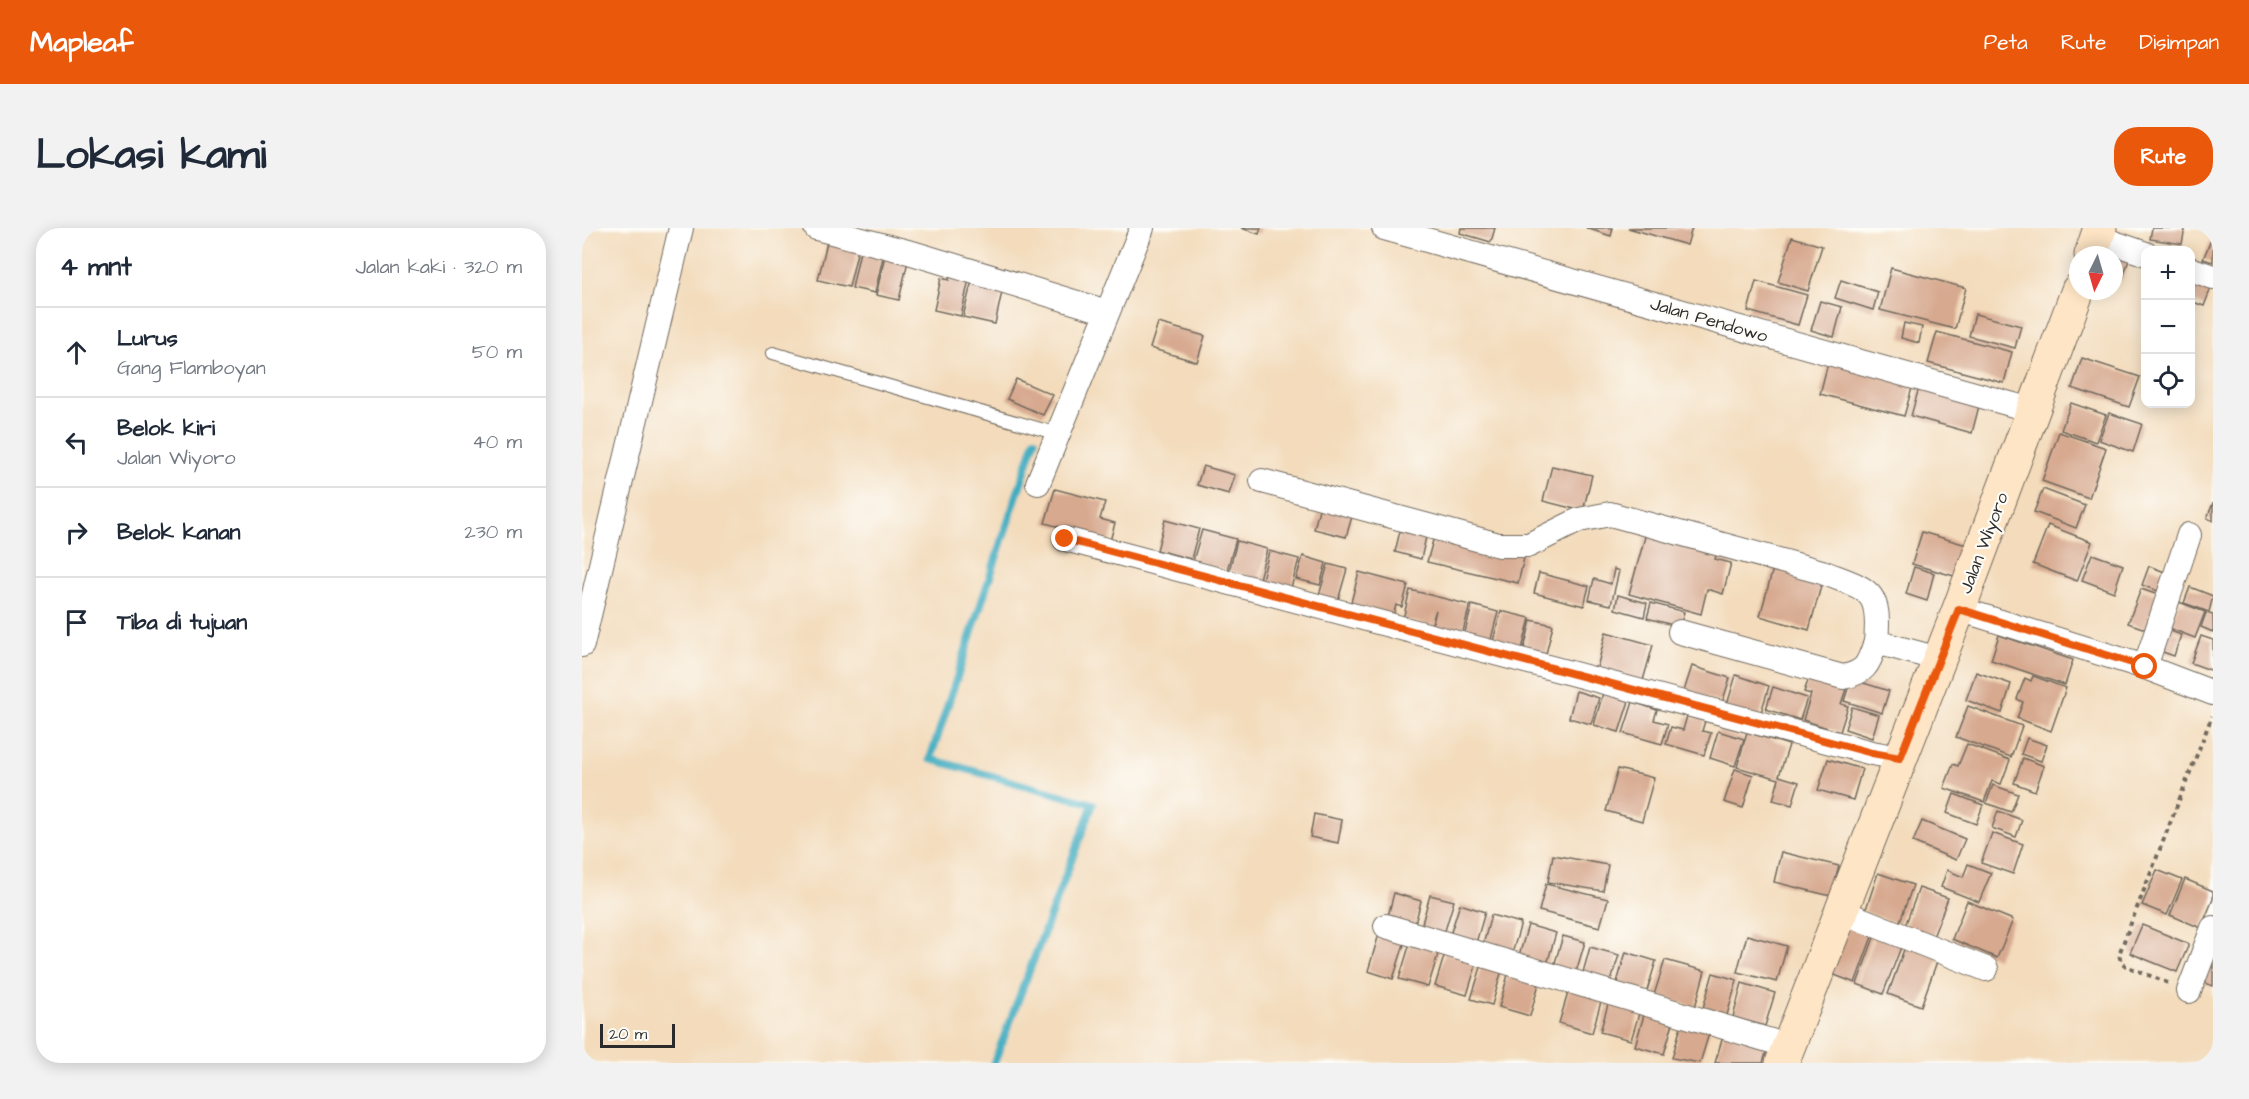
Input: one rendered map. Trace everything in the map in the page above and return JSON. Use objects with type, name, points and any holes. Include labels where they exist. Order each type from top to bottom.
[{"type":"street","points":[[582,645],[681,228]]},
{"type":"street","points":[[816,228],[912,253],[1107,312]]},
{"type":"street","points":[[1038,483],[1142,228]]},
{"type":"street","name":"Jalan Pendowo","points":[[1383,228],[2035,411]]},
{"type":"street","points":[[2096,240],[2141,253]]},
{"type":"street","points":[[2195,271],[2213,277]]},
{"type":"street","name":"Jalan Wiyoro","points":[[1785,1054],[1959,609],[2035,411],[2074,300]]},
{"type":"street","points":[[1262,481],[1499,545],[1529,545],[1579,520],[1610,514],[1822,572],[1868,591],[1875,601],[1879,615],[1876,642],[1868,663],[1859,674],[1843,677],[1680,632]]},
{"type":"street","points":[[2145,667],[2189,535]]},
{"type":"street","points":[[1065,539],[1860,750],[1900,758]]},
{"type":"street","points":[[1959,609],[2145,667],[2213,693]]},
{"type":"street","points":[[1876,642],[1939,659]]},
{"type":"street","points":[[1840,910],[1986,969]]},
{"type":"street","points":[[1386,926],[1785,1054]]},
{"type":"street","points":[[2188,991],[2213,928]]},
{"type":"lane","points":[[772,353],[1058,434]]},
{"type":"path","points":[[2188,991],[2126,966],[2121,962],[2119,954],[2213,712]]},
{"type":"building","points":[[1241,228],[1261,228],[1259,234]]},
{"type":"building","points":[[1461,228],[1495,228],[1491,242],[1460,233]]},
{"type":"building","points":[[1586,228],[1613,228],[1611,236]]},
{"type":"building","points":[[1628,228],[1692,228],[1687,245]]},
{"type":"building","points":[[2152,228],[2185,228],[2182,244],[2150,239]]},
{"type":"building","points":[[1792,237],[1822,246],[1808,291],[1778,282]]},
{"type":"building","points":[[2211,240],[2213,241],[2213,262],[2203,259]]},
{"type":"building","points":[[827,242],[858,249],[849,287],[818,280]]},
{"type":"building","points":[[860,251],[883,257],[875,293],[852,288]]},
{"type":"building","points":[[885,256],[908,261],[899,300],[876,295]]},
{"type":"building","points":[[2123,258],[2129,260],[2123,277]]},
{"type":"building","points":[[1891,268],[1966,288],[1955,329],[1880,310]]},
{"type":"building","points":[[950,275],[969,279],[961,316],[934,310],[941,278],[949,280]]},
{"type":"building","points":[[2195,279],[2212,285],[2204,306],[2195,303]]},
{"type":"building","points":[[972,280],[1003,287],[995,324],[963,317]]},
{"type":"building","points":[[1841,280],[1878,292],[1873,310],[1835,298]]},
{"type":"building","points":[[1756,281],[1807,295],[1798,325],[1748,311]]},
{"type":"building","points":[[1820,301],[1842,307],[1834,337],[1811,330]]},
{"type":"building","points":[[1975,314],[2021,326],[2015,348],[1969,336]]},
{"type":"building","points":[[1158,323],[1205,336],[1197,362],[1150,348]]},
{"type":"building","points":[[1904,323],[1922,327],[1919,343],[1901,338]]},
{"type":"building","points":[[1937,332],[2012,352],[2004,383],[1928,363]]},
{"type":"building","points":[[2082,358],[2140,377],[2129,407],[2072,388]]},
{"type":"building","points":[[1829,359],[1914,381],[1904,416],[1820,394]]},
{"type":"building","points":[[1016,379],[1053,395],[1043,415],[1007,399]]},
{"type":"building","points":[[1920,384],[1980,402],[1972,433],[1911,416]]},
{"type":"building","points":[[2071,403],[2106,415],[2096,442],[2061,430]]},
{"type":"building","points":[[2109,413],[2142,424],[2133,452],[2099,440]]},
{"type":"building","points":[[2059,432],[2106,448],[2089,498],[2042,481]]},
{"type":"building","points":[[1203,466],[1235,475],[1229,494],[1197,485]]},
{"type":"building","points":[[1552,466],[1592,475],[1583,511],[1543,501]]},
{"type":"building","points":[[1055,489],[1105,502],[1100,519],[1115,523],[1110,541],[1045,523]]},
{"type":"building","points":[[2043,489],[2085,505],[2076,528],[2034,512]]},
{"type":"building","points":[[2213,503],[2213,521],[2207,518]]},
{"type":"building","points":[[1320,505],[1353,513],[1346,537],[1314,529]]},
{"type":"building","points":[[1165,520],[1199,529],[1191,559],[1157,550]]},
{"type":"building","points":[[2048,525],[2092,542],[2077,581],[2033,564]]},
{"type":"building","points":[[1648,526],[1719,545],[1715,559],[1731,563],[1723,594],[1707,589],[1701,614],[1629,594]]},
{"type":"building","points":[[1202,530],[1236,539],[1227,570],[1193,561]]},
{"type":"building","points":[[1400,531],[1426,537],[1421,559],[1395,552]]},
{"type":"building","points":[[1922,532],[1970,546],[1961,578],[1912,564]]},
{"type":"building","points":[[1435,533],[1525,554],[1518,583],[1427,562]]},
{"type":"building","points":[[1237,541],[1267,549],[1259,579],[1229,571]]},
{"type":"building","points":[[1269,551],[1299,559],[1291,588],[1262,580]]},
{"type":"building","points":[[2092,554],[2123,565],[2114,592],[2082,580]]},
{"type":"building","points":[[1303,556],[1326,563],[1320,585],[1296,579]]},
{"type":"building","points":[[1328,564],[1347,569],[1337,604],[1318,599]]},
{"type":"building","points":[[1774,565],[1823,579],[1809,630],[1760,616]]},
{"type":"building","points":[[2149,566],[2170,574],[2163,593],[2142,585]]},
{"type":"building","points":[[1914,567],[1934,573],[1927,601],[1906,594]]},
{"type":"building","points":[[1614,569],[1619,571],[1611,605],[1589,600],[1594,579],[1611,584]]},
{"type":"building","points":[[1359,572],[1408,585],[1402,607],[1396,605],[1393,616],[1350,606]]},
{"type":"building","points":[[1539,573],[1589,586],[1584,606],[1534,593]]},
{"type":"building","points":[[2190,587],[2213,596],[2209,612],[2184,603]]},
{"type":"building","points":[[2141,589],[2164,597],[2151,631],[2128,623]]},
{"type":"building","points":[[1410,590],[1470,605],[1462,635],[1432,627],[1436,610],[1431,626],[1403,619]]},
{"type":"building","points":[[1618,595],[1647,603],[1644,617],[1615,609]]},
{"type":"building","points":[[2179,602],[2205,612],[2195,638],[2169,628]]},
{"type":"building","points":[[1651,603],[1684,612],[1680,627],[1647,618]]},
{"type":"building","points":[[1472,605],[1498,612],[1490,643],[1464,636]]},
{"type":"building","points":[[1501,611],[1530,618],[1522,649],[1493,641]]},
{"type":"building","points":[[2206,613],[2213,615],[2213,632],[2201,627]]},
{"type":"building","points":[[1531,620],[1553,625],[1546,654],[1524,649]]},
{"type":"building","points":[[2168,630],[2181,635],[2174,656],[2160,651]]},
{"type":"building","points":[[1606,632],[1653,645],[1642,684],[1596,672]]},
{"type":"building","points":[[1999,635],[2073,660],[2065,685],[1991,660]]},
{"type":"building","points":[[2201,636],[2213,640],[2213,671],[2191,663]]},
{"type":"building","points":[[1692,666],[1730,678],[1722,703],[1684,691]]},
{"type":"building","points":[[1976,672],[2011,684],[2002,713],[1966,700]]},
{"type":"building","points":[[1736,675],[1769,686],[1759,719],[1726,708]]},
{"type":"building","points":[[1810,675],[1849,680],[1841,704],[1848,706],[1840,732],[1803,720],[1811,694],[1804,692]]},
{"type":"building","points":[[2033,676],[2066,688],[2051,731],[2017,718],[2023,702],[2017,699],[2025,678],[2031,681]]},
{"type":"building","points":[[1851,679],[1889,691],[1882,713],[1844,701]]},
{"type":"building","points":[[1773,687],[1807,698],[1800,720],[1766,709]]},
{"type":"building","points":[[1576,691],[1599,698],[1591,724],[1569,718]]},
{"type":"building","points":[[1603,693],[1629,701],[1619,732],[1594,725]]},
{"type":"building","points":[[1633,702],[1657,710],[1654,720],[1668,724],[1662,744],[1623,733]]},
{"type":"building","points":[[1968,706],[2022,726],[2011,757],[1956,737]]},
{"type":"building","points":[[1852,707],[1879,715],[1872,738],[1845,729]]},
{"type":"building","points":[[1687,716],[1705,721],[1702,731],[1711,733],[1704,755],[1666,744],[1671,727],[1683,730]]},
{"type":"building","points":[[1718,731],[1744,739],[1735,766],[1710,758]]},
{"type":"building","points":[[1747,732],[1789,745],[1779,776],[1799,782],[1792,805],[1773,800],[1779,779],[1737,767]]},
{"type":"building","points":[[2027,738],[2047,745],[2041,761],[2021,754]]},
{"type":"building","points":[[1967,744],[2010,760],[2001,784],[1992,781],[1984,802],[1944,788],[1953,764],[1958,766]]},
{"type":"building","points":[[2023,758],[2044,766],[2035,791],[2014,783]]},
{"type":"building","points":[[1828,759],[1862,769],[1853,800],[1818,790]]},
{"type":"building","points":[[1618,769],[1654,778],[1642,821],[1606,811]]},
{"type":"building","points":[[1735,769],[1753,775],[1743,808],[1724,802]]},
{"type":"building","points":[[1993,785],[2018,794],[2011,812],[1986,803]]},
{"type":"building","points":[[1954,794],[1983,805],[1976,824],[1947,813]]},
{"type":"building","points":[[1998,811],[2022,820],[2016,837],[1992,828]]},
{"type":"building","points":[[1314,814],[1342,820],[1338,843],[1310,837]]},
{"type":"building","points":[[1922,821],[1965,839],[1956,860],[1913,842]]},
{"type":"building","points":[[1992,833],[2023,844],[2013,874],[1981,863]]},
{"type":"building","points":[[1781,852],[1839,866],[1831,896],[1774,882]]},
{"type":"building","points":[[1553,855],[1608,865],[1603,891],[1548,882]]},
{"type":"building","points":[[1968,864],[1991,873],[1979,902],[1941,887],[1947,870],[1963,877]]},
{"type":"building","points":[[2157,870],[2182,880],[2167,915],[2142,905]]},
{"type":"building","points":[[1878,873],[1913,885],[1899,924],[1865,912]]},
{"type":"building","points":[[2185,879],[2213,891],[2213,899],[2201,928],[2170,915]]},
{"type":"building","points":[[1546,884],[1608,899],[1600,927],[1539,911]]},
{"type":"building","points":[[1919,888],[1948,898],[1933,937],[1905,926]]},
{"type":"building","points":[[1394,893],[1421,901],[1414,928],[1387,920]]},
{"type":"building","points":[[1430,895],[1454,901],[1444,934],[1421,927]]},
{"type":"building","points":[[1967,901],[2013,920],[1997,958],[1952,939]]},
{"type":"building","points":[[1460,904],[1485,912],[1476,943],[1450,935]]},
{"type":"building","points":[[1491,915],[1521,923],[1512,954],[1483,945]]},
{"type":"building","points":[[1847,920],[1874,931],[1855,983],[1827,972]]},
{"type":"building","points":[[1528,925],[1556,933],[1547,964],[1519,956]]},
{"type":"building","points":[[2142,925],[2189,944],[2177,972],[2130,953]]},
{"type":"building","points":[[1876,932],[1903,942],[1883,994],[1857,984]]},
{"type":"building","points":[[1379,934],[1405,941],[1393,979],[1368,971]]},
{"type":"building","points":[[1747,935],[1787,946],[1777,982],[1737,972]]},
{"type":"building","points":[[1563,936],[1585,942],[1576,972],[1554,966]]},
{"type":"building","points":[[1410,943],[1439,951],[1428,987],[1399,979]]},
{"type":"building","points":[[1906,944],[1939,956],[1921,1006],[1888,994]]},
{"type":"building","points":[[1590,947],[1619,955],[1610,984],[1582,976]]},
{"type":"building","points":[[1626,952],[1656,961],[1646,994],[1616,986]]},
{"type":"building","points":[[1445,953],[1477,962],[1467,995],[1435,986]]},
{"type":"building","points":[[1665,960],[1705,971],[1695,1007],[1654,995]]},
{"type":"building","points":[[2213,961],[2213,986],[2203,982]]},
{"type":"building","points":[[1482,964],[1502,970],[1492,1005],[1471,999]]},
{"type":"building","points":[[1509,971],[1540,980],[1530,1016],[1499,1007]]},
{"type":"building","points":[[1713,973],[1737,980],[1727,1015],[1703,1008]]},
{"type":"building","points":[[1742,983],[1775,993],[1765,1026],[1733,1017]]},
{"type":"building","points":[[1570,986],[1603,995],[1592,1033],[1559,1023]]},
{"type":"building","points":[[1610,998],[1641,1007],[1631,1040],[1600,1032]]},
{"type":"building","points":[[1646,1008],[1675,1016],[1664,1054],[1635,1046]]},
{"type":"building","points":[[1683,1019],[1711,1027],[1700,1063],[1672,1058]]},
{"type":"building","points":[[1724,1033],[1768,1046],[1763,1063],[1715,1063]]},
{"type":"waterway","points":[[994,1063],[1093,804],[930,759],[1035,440]]},
{"type":"route","points":[[1065,539],[1872,753],[1900,758],[1959,609],[2145,667]]}]
